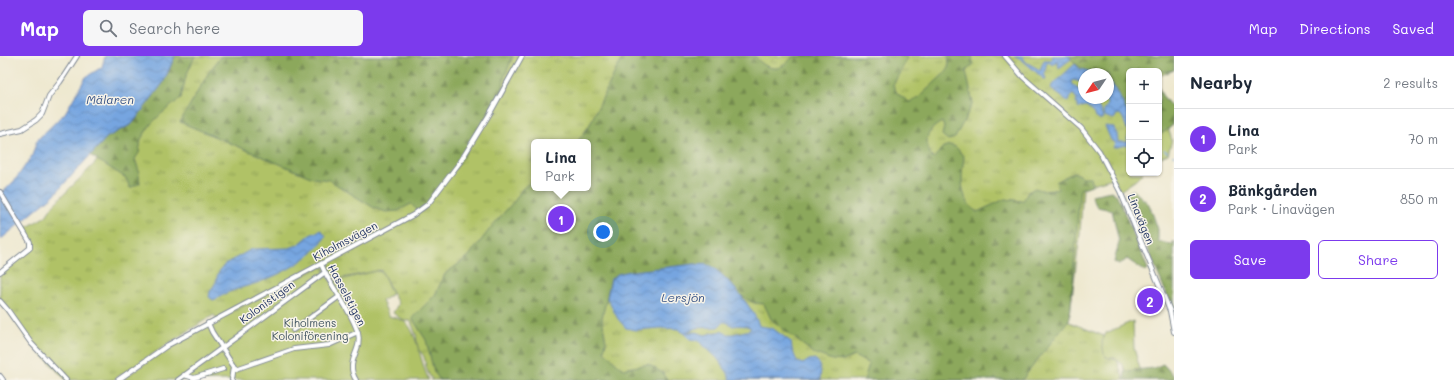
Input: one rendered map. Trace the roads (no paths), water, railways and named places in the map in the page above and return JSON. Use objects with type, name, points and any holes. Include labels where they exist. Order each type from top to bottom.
[{"type":"street","points":[[0,134],[22,128],[36,120],[42,114],[49,96],[60,82],[76,56]]},
{"type":"street","name":"Kiholmsvägen","points":[[118,380],[168,345],[413,215],[428,204],[460,162],[489,115],[522,56]]},
{"type":"street","name":"Linavägen","points":[[1005,56],[1023,77],[1081,128],[1099,151],[1120,191],[1170,311],[1174,332]]},
{"type":"street","points":[[0,192],[30,242],[30,248],[0,272]]},
{"type":"street","name":"Hasselstigen","points":[[321,264],[324,273],[350,313],[358,332],[360,341],[351,367],[352,374],[356,380]]},
{"type":"street","name":"Kolonistigen","points":[[178,380],[324,273]]},
{"type":"street","points":[[293,330],[340,296]]},
{"type":"street","points":[[0,301],[30,343],[66,380]]},
{"type":"street","points":[[208,323],[236,368],[294,349],[329,345],[358,332]]},
{"type":"street","points":[[232,380],[234,366]]},
{"type":"street","points":[[189,379],[223,369]]},
{"type":"street","points":[[189,379],[192,370]]},
{"type":"street","points":[[184,375],[189,379]]},
{"type":"street","points":[[0,376],[2,380]]},
{"type":"water","name":"Mälaren","points":[[105,56],[175,56],[163,83],[132,124],[107,137],[53,196],[0,240],[0,192],[5,190],[15,180],[32,156],[37,140],[65,113],[86,77],[102,67]]},
{"type":"water","points":[[1015,56],[1022,56],[1026,62],[1040,70],[1044,60],[1051,60],[1053,56],[1069,56],[1071,59],[1059,68],[1059,62],[1057,61],[1052,65],[1049,62],[1046,64],[1044,73],[1046,79],[1044,79],[1021,59]]},
{"type":"water","points":[[1075,64],[1079,68],[1078,81],[1073,80],[1072,82],[1078,89],[1078,104],[1096,104],[1103,118],[1100,120],[1095,118],[1093,112],[1086,106],[1079,109],[1076,103],[1077,99],[1073,94],[1069,102],[1051,89],[1052,85]]},
{"type":"water","points":[[1114,87],[1126,110],[1126,126],[1120,114],[1116,115],[1113,119],[1104,116],[1104,109],[1108,105],[1114,104]]},
{"type":"water","points":[[1105,126],[1113,127],[1117,134],[1118,142],[1126,142],[1126,145],[1113,148],[1115,143],[1111,140]]},
{"type":"water","points":[[321,230],[326,236],[321,244],[307,257],[291,268],[265,280],[234,290],[213,300],[209,297],[210,292],[216,282],[218,273],[225,264],[252,249],[289,248],[298,245],[310,235]]},
{"type":"water","name":"Lersjön","points":[[695,264],[708,265],[714,268],[745,301],[757,319],[759,326],[772,328],[791,342],[797,362],[803,364],[809,360],[815,359],[820,368],[820,380],[730,380],[728,373],[717,358],[699,341],[690,339],[679,329],[661,328],[635,330],[626,328],[618,319],[607,298],[611,279],[618,274]],"holes":[[[723,322],[733,326],[747,326],[751,328],[750,330],[733,334],[727,334],[721,331],[705,335],[697,332],[685,333],[696,328],[718,327]]]},
{"type":"place","name":"Lina","points":[[561,219]]},
{"type":"place","name":"Bänkgården","points":[[1150,301]]},
{"type":"park label","name":"Kiholmens Koloniförening","points":[[310,329]]}]
